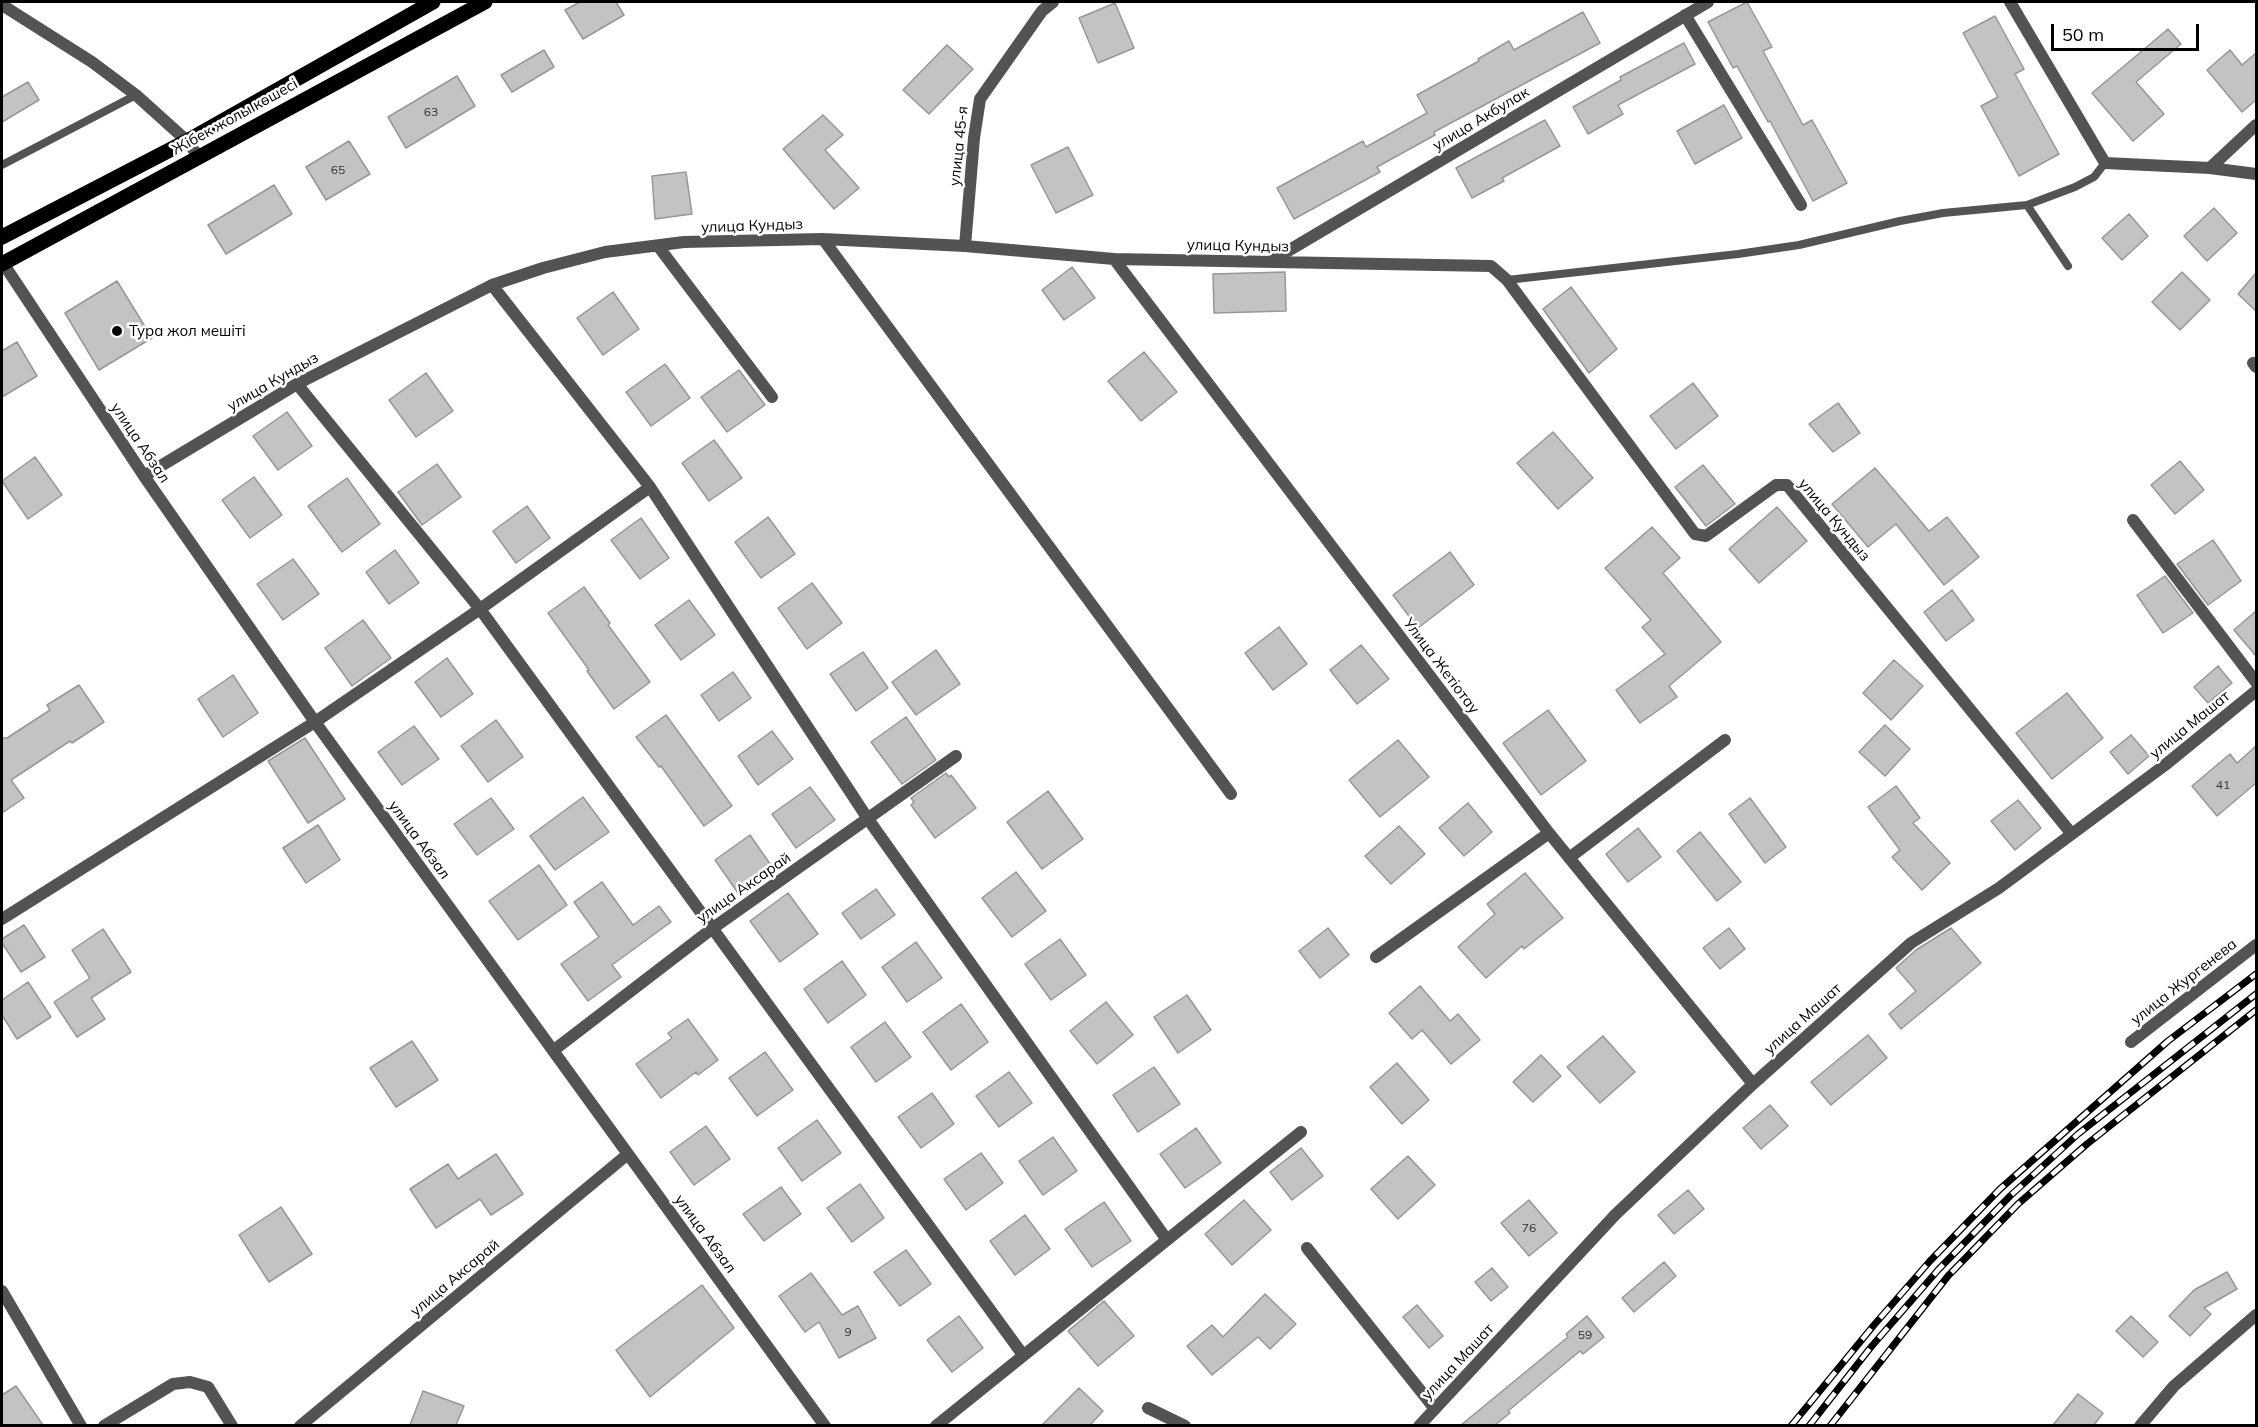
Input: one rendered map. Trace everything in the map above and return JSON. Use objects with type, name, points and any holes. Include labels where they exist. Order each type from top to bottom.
[{"type":"main road","name":"Жібек жолы көшесі","points":[[2,237],[187,141],[433,2]]},
{"type":"main road","name":"Жібек жолы көшесі","points":[[2,263],[485,2]]},
{"type":"street","name":"улица 45-я","points":[[965,246],[974,138],[980,99],[1042,11],[1053,2]]},
{"type":"street","name":"улица Акбулак","points":[[1269,262],[1708,2]]},
{"type":"street","points":[[2010,2],[2105,163],[2210,168],[2256,174]]},
{"type":"street","points":[[2,5],[92,62],[136,95],[187,141],[199,157]]},
{"type":"street","points":[[1685,15],[1801,205]]},
{"type":"street","points":[[2210,168],[2256,125]]},
{"type":"street","points":[[823,239],[1232,794]]},
{"type":"street","name":"улица Кундыз","points":[[144,476],[297,384],[492,285],[543,268],[595,255],[684,242],[823,239],[965,246],[1114,259],[1491,266],[1507,280],[1695,534],[1706,536],[1776,484],[1787,485],[2071,833]]},
{"type":"street","points":[[658,246],[772,397]]},
{"type":"street","name":"Улица Жетіотау","points":[[1114,259],[1549,833],[1753,1084]]},
{"type":"street","name":"улица Абзал","points":[[2,263],[144,476],[315,722],[825,1425]]},
{"type":"street","points":[[492,285],[650,487],[868,819],[1167,1240]]},
{"type":"street","points":[[297,384],[480,609],[1023,1355]]},
{"type":"street","points":[[2,919],[315,722],[480,609],[650,487]]},
{"type":"street","points":[[2133,520],[2256,682]]},
{"type":"street","name":"улица Машат","points":[[1419,1425],[1615,1215],[1753,1084],[1911,943],[1999,888],[2165,765],[2256,691]]},
{"type":"street","points":[[1569,858],[1725,740]]},
{"type":"street","name":"улица Аксарай","points":[[554,1050],[713,928],[956,756]]},
{"type":"street","points":[[1376,957],[1549,833]]},
{"type":"street","name":"улица Жургенева","points":[[2131,1042],[2256,945]]},
{"type":"street","points":[[936,1425],[1301,1132]]},
{"type":"street","name":"улица Аксарай","points":[[300,1425],[628,1154]]},
{"type":"street","points":[[1307,1248],[1435,1409]]},
{"type":"street","points":[[2,1291],[81,1425]]},
{"type":"street","points":[[2140,1425],[2174,1386],[2256,1315]]},
{"type":"street","points":[[105,1425],[173,1384],[190,1382],[208,1387],[232,1425]]},
{"type":"street","points":[[1148,1408],[1185,1425]]},
{"type":"lane","points":[[2,165],[136,95]]},
{"type":"lane","points":[[1507,280],[1738,254],[1799,245],[1900,220],[1943,213],[2027,205],[2075,187],[2094,177],[2105,163]]},
{"type":"lane","points":[[2027,205],[2068,266]]},
{"type":"building","points":[[580,2],[616,2],[624,15],[583,39],[565,10]]},
{"type":"building","points":[[1747,2],[1772,47],[1763,51],[1803,125],[1812,120],[1847,183],[1813,201],[1770,121],[1768,122],[1737,66],[1733,68],[1708,22]]},
{"type":"building","points":[[1115,3],[1134,48],[1098,63],[1079,18]]},
{"type":"building","points":[[1583,12],[1600,43],[1434,132],[1435,135],[1377,167],[1380,172],[1294,219],[1277,188],[1363,141],[1366,147],[1427,113],[1417,95],[1479,61],[1478,59],[1509,41],[1514,50]]},
{"type":"building","points":[[1995,16],[2024,69],[2015,74],[2059,154],[2019,176],[1981,106],[1998,97],[1963,33]]},
{"type":"building","points":[[2168,29],[2181,44],[2136,82],[2164,114],[2133,141],[2092,93]]},
{"type":"building","points":[[1684,43],[1695,64],[1618,105],[1623,114],[1588,134],[1573,107],[1621,80],[1620,77]]},
{"type":"building","points":[[947,45],[973,69],[929,114],[903,90]]},
{"type":"building","points":[[544,50],[554,67],[512,92],[501,75]]},
{"type":"building","points":[[2230,50],[2242,65],[2256,53],[2256,100],[2242,112],[2207,70]]},
{"type":"building","points":[[457,76],[475,106],[406,148],[388,117]]},
{"type":"building","points":[[28,82],[39,100],[2,122],[2,97]]},
{"type":"building","points":[[1724,105],[1742,138],[1695,164],[1677,131]]},
{"type":"building","points":[[823,115],[843,135],[825,150],[859,188],[834,209],[783,149]]},
{"type":"building","points":[[1545,120],[1560,146],[1502,178],[1504,181],[1472,198],[1456,168]]},
{"type":"building","points":[[349,141],[370,174],[326,200],[306,167]]},
{"type":"building","points":[[1068,147],[1093,195],[1056,213],[1031,165]]},
{"type":"building","points":[[686,172],[692,214],[655,219],[652,176]]},
{"type":"building","points":[[274,185],[292,214],[226,254],[208,225]]},
{"type":"building","points":[[2214,208],[2237,233],[2207,261],[2184,236]]},
{"type":"building","points":[[2129,214],[2148,236],[2122,260],[2102,238]]},
{"type":"building","points":[[1072,267],[1095,298],[1064,320],[1042,290]]},
{"type":"building","points":[[1285,272],[1286,311],[1214,313],[1213,274]]},
{"type":"building","points":[[2182,272],[2210,300],[2180,330],[2152,302]]},
{"type":"building","points":[[2256,273],[2256,311],[2238,294]]},
{"type":"building","points":[[117,281],[152,338],[99,370],[65,313]]},
{"type":"building","points":[[1571,287],[1617,349],[1589,373],[1543,309]]},
{"type":"building","points":[[613,292],[639,329],[603,355],[577,318]]},
{"type":"building","points":[[17,342],[37,376],[2,397],[2,351]]},
{"type":"building","points":[[1144,352],[1177,392],[1141,421],[1108,381]]},
{"type":"building","points":[[665,364],[690,398],[651,426],[626,392]]},
{"type":"building","points":[[739,370],[765,405],[727,432],[701,397]]},
{"type":"building","points":[[426,373],[453,411],[416,437],[389,400]]},
{"type":"building","points":[[1693,383],[1718,416],[1676,449],[1650,416]]},
{"type":"building","points":[[1838,403],[1860,433],[1833,452],[1809,424]]},
{"type":"building","points":[[287,412],[312,446],[278,470],[253,436]]},
{"type":"building","points":[[1553,432],[1593,478],[1558,509],[1517,463]]},
{"type":"building","points":[[714,440],[742,478],[709,501],[682,463]]},
{"type":"building","points":[[35,457],[62,495],[28,519],[2,481]]},
{"type":"building","points":[[2180,461],[2204,490],[2175,514],[2151,485]]},
{"type":"building","points":[[437,464],[461,497],[422,525],[398,492]]},
{"type":"building","points":[[1703,465],[1735,504],[1706,526],[1675,487]]},
{"type":"building","points":[[1875,468],[1929,531],[1947,517],[1979,557],[1944,585],[1896,524],[1868,547],[1832,504]]},
{"type":"building","points":[[254,477],[282,515],[250,538],[222,500]]},
{"type":"building","points":[[347,478],[380,524],[342,552],[308,506]]},
{"type":"building","points":[[527,506],[550,538],[516,563],[493,531]]},
{"type":"building","points":[[1777,507],[1807,541],[1759,583],[1729,549]]},
{"type":"building","points":[[768,517],[795,554],[761,578],[735,542]]},
{"type":"building","points":[[641,518],[669,558],[640,579],[611,540]]},
{"type":"building","points":[[1652,527],[1680,558],[1663,573],[1721,642],[1669,686],[1677,697],[1640,723],[1616,690],[1665,654],[1642,627],[1651,620],[1605,568]]},
{"type":"building","points":[[2213,540],[2241,581],[2208,605],[2177,564]]},
{"type":"building","points":[[395,550],[419,583],[389,604],[366,572]]},
{"type":"building","points":[[1450,552],[1474,585],[1418,628],[1393,595]]},
{"type":"building","points":[[293,559],[319,594],[283,620],[257,584]]},
{"type":"building","points":[[2165,576],[2193,613],[2163,633],[2137,595]]},
{"type":"building","points":[[812,583],[842,623],[807,649],[778,608]]},
{"type":"building","points":[[584,587],[610,623],[608,625],[650,682],[614,709],[548,613]]},
{"type":"building","points":[[1952,590],[1974,620],[1946,641],[1924,612]]},
{"type":"building","points":[[689,600],[715,635],[681,660],[655,625]]},
{"type":"building","points":[[2256,611],[2256,656],[2234,630]]},
{"type":"building","points":[[363,620],[391,658],[352,686],[325,648]]},
{"type":"building","points":[[1279,627],[1307,664],[1273,690],[1245,653]]},
{"type":"building","points":[[1361,645],[1389,679],[1357,704],[1330,670]]},
{"type":"building","points":[[936,650],[960,684],[916,715],[892,682]]},
{"type":"building","points":[[863,652],[888,688],[856,711],[830,674]]},
{"type":"building","points":[[447,658],[473,694],[441,717],[415,682]]},
{"type":"building","points":[[1894,660],[1923,686],[1891,720],[1863,693]]},
{"type":"building","points":[[2218,666],[2232,683],[2208,703],[2194,687]]},
{"type":"building","points":[[733,672],[751,698],[719,721],[701,695]]},
{"type":"building","points":[[233,675],[258,713],[223,737],[198,699]]},
{"type":"building","points":[[79,685],[104,722],[72,743],[70,741],[11,780],[24,798],[2,813],[2,738],[7,738],[50,710],[47,705]]},
{"type":"building","points":[[2067,693],[2103,738],[2052,779],[2016,733]]},
{"type":"building","points":[[1548,710],[1586,761],[1541,795],[1503,743]]},
{"type":"building","points":[[666,715],[732,806],[704,826],[661,766],[659,767],[636,737]]},
{"type":"building","points":[[906,717],[936,760],[902,784],[871,742]]},
{"type":"building","points":[[496,720],[523,757],[488,782],[461,746]]},
{"type":"building","points":[[1885,725],[1910,749],[1885,776],[1859,752]]},
{"type":"building","points":[[414,726],[439,759],[402,785],[378,752]]},
{"type":"building","points":[[772,731],[793,759],[758,785],[738,756]]},
{"type":"building","points":[[2131,735],[2149,756],[2128,774],[2110,752]]},
{"type":"building","points":[[305,738],[345,799],[308,823],[268,761]]},
{"type":"building","points":[[1398,740],[1429,777],[1380,817],[1349,780]]},
{"type":"building","points":[[2256,746],[2256,783],[2217,816],[2192,786],[2230,754],[2237,763]]},
{"type":"building","points":[[946,773],[949,777],[951,775],[976,808],[935,838],[911,805],[914,802],[911,798]]},
{"type":"building","points":[[1896,786],[1920,818],[1913,823],[1950,863],[1922,890],[1892,857],[1900,850],[1868,807]]},
{"type":"building","points":[[810,787],[835,820],[796,848],[772,814]]},
{"type":"building","points":[[1048,791],[1083,839],[1042,869],[1007,822]]},
{"type":"building","points":[[583,797],[609,832],[555,870],[530,836]]},
{"type":"building","points":[[491,798],[514,829],[477,855],[454,824]]},
{"type":"building","points":[[1750,798],[1786,847],[1765,863],[1729,814]]},
{"type":"building","points":[[2018,800],[2041,828],[2015,850],[1991,821]]},
{"type":"building","points":[[1468,803],[1492,832],[1464,856],[1439,828]]},
{"type":"building","points":[[318,825],[340,860],[306,883],[283,848]]},
{"type":"building","points":[[1399,826],[1425,854],[1391,884],[1365,856]]},
{"type":"building","points":[[1638,828],[1661,857],[1628,882],[1606,854]]},
{"type":"building","points":[[1700,832],[1741,882],[1717,901],[1677,851]]},
{"type":"building","points":[[750,835],[773,868],[738,893],[715,860]]},
{"type":"building","points":[[539,865],[567,905],[518,940],[489,901]]},
{"type":"building","points":[[1016,872],[1046,911],[1012,937],[982,898]]},
{"type":"building","points":[[1525,873],[1563,918],[1524,949],[1522,946],[1486,978],[1458,947],[1495,914],[1487,904]]},
{"type":"building","points":[[602,882],[633,925],[659,906],[671,922],[612,965],[621,977],[588,1001],[561,964],[599,937],[574,902]]},
{"type":"building","points":[[876,889],[895,915],[861,939],[842,913]]},
{"type":"building","points":[[788,893],[818,934],[780,962],[750,921]]},
{"type":"building","points":[[24,925],[45,957],[21,972],[2,943],[2,939]]},
{"type":"building","points":[[1328,928],[1349,955],[1320,978],[1299,951]]},
{"type":"building","points":[[1729,928],[1745,949],[1720,969],[1703,948]]},
{"type":"building","points":[[1951,928],[1981,963],[1901,1029],[1889,1014],[1916,991],[1896,968],[1916,950]]},
{"type":"building","points":[[103,929],[131,972],[91,998],[105,1019],[77,1037],[54,1002],[90,978],[72,950]]},
{"type":"building","points":[[1060,939],[1086,975],[1051,1000],[1025,964]]},
{"type":"building","points":[[916,942],[942,978],[907,1002],[882,967]]},
{"type":"building","points":[[842,961],[866,995],[828,1023],[804,989]]},
{"type":"building","points":[[28,982],[51,1017],[17,1039],[2,1015],[2,1000]]},
{"type":"building","points":[[1420,986],[1450,1021],[1458,1014],[1480,1040],[1451,1064],[1422,1030],[1412,1039],[1389,1013]]},
{"type":"building","points":[[1187,995],[1211,1030],[1178,1053],[1154,1017]]},
{"type":"building","points":[[1106,1002],[1133,1035],[1097,1064],[1070,1031]]},
{"type":"building","points":[[961,1004],[988,1042],[951,1070],[923,1032]]},
{"type":"building","points":[[688,1019],[718,1060],[698,1075],[696,1072],[661,1098],[636,1064],[672,1038],[668,1033]]},
{"type":"building","points":[[885,1022],[911,1057],[876,1082],[851,1047]]},
{"type":"building","points":[[1868,1035],[1887,1058],[1831,1105],[1811,1082]]},
{"type":"building","points":[[1603,1036],[1635,1072],[1600,1103],[1567,1067]]},
{"type":"building","points":[[412,1041],[438,1080],[396,1107],[370,1068]]},
{"type":"building","points":[[765,1052],[793,1090],[757,1116],[729,1078]]},
{"type":"building","points":[[1541,1055],[1561,1076],[1533,1102],[1513,1082]]},
{"type":"building","points":[[1397,1063],[1429,1100],[1402,1124],[1370,1087]]},
{"type":"building","points":[[1154,1067],[1180,1104],[1138,1132],[1113,1095]]},
{"type":"building","points":[[1009,1072],[1032,1103],[999,1127],[976,1096]]},
{"type":"building","points":[[932,1093],[954,1124],[921,1148],[898,1117]]},
{"type":"building","points":[[1770,1105],[1788,1126],[1761,1149],[1743,1128]]},
{"type":"building","points":[[817,1120],[841,1153],[802,1181],[778,1148]]},
{"type":"building","points":[[706,1126],[730,1159],[694,1185],[670,1152]]},
{"type":"building","points":[[1196,1128],[1221,1163],[1185,1188],[1160,1154]]},
{"type":"building","points":[[1053,1137],[1077,1171],[1043,1195],[1019,1161]]},
{"type":"building","points":[[1301,1148],[1323,1176],[1292,1200],[1270,1172]]},
{"type":"building","points":[[981,1153],[1003,1183],[966,1210],[944,1179]]},
{"type":"building","points":[[496,1154],[523,1194],[491,1215],[480,1199],[436,1228],[410,1189],[448,1164],[458,1179]]},
{"type":"building","points":[[1408,1156],[1435,1185],[1398,1219],[1371,1189]]},
{"type":"building","points":[[860,1184],[884,1218],[852,1242],[827,1208]]},
{"type":"building","points":[[781,1187],[801,1214],[764,1241],[743,1214]]},
{"type":"building","points":[[1688,1190],[1704,1209],[1674,1234],[1658,1215]]},
{"type":"building","points":[[1244,1200],[1271,1230],[1232,1265],[1205,1234]]},
{"type":"building","points":[[1529,1200],[1557,1233],[1529,1256],[1501,1223]]},
{"type":"building","points":[[1104,1202],[1131,1241],[1092,1267],[1065,1229]]},
{"type":"building","points":[[281,1207],[312,1254],[269,1282],[239,1235]]},
{"type":"building","points":[[1025,1215],[1050,1249],[1015,1275],[990,1241]]},
{"type":"building","points":[[906,1250],[931,1284],[900,1306],[874,1272]]},
{"type":"building","points":[[1664,1262],[1676,1276],[1634,1312],[1622,1298]]},
{"type":"building","points":[[1492,1268],[1508,1287],[1491,1301],[1475,1282]]},
{"type":"building","points":[[2227,1272],[2237,1289],[2204,1308],[2211,1314],[2190,1336],[2169,1316],[2194,1290]]},
{"type":"building","points":[[811,1273],[842,1315],[858,1306],[876,1338],[839,1358],[819,1322],[805,1332],[779,1296]]},
{"type":"building","points":[[702,1285],[734,1328],[650,1397],[616,1350]]},
{"type":"building","points":[[1265,1294],[1296,1324],[1270,1349],[1258,1337],[1212,1375],[1187,1346],[1212,1325],[1223,1337]]},
{"type":"building","points":[[1104,1301],[1134,1336],[1098,1366],[1068,1331]]},
{"type":"building","points":[[1417,1305],[1443,1336],[1429,1348],[1403,1317]]},
{"type":"building","points":[[959,1316],[983,1348],[952,1372],[927,1340]]},
{"type":"building","points":[[1587,1316],[1604,1337],[1583,1354],[1580,1351],[1508,1411],[1510,1413],[1495,1425],[1461,1425],[1568,1337],[1566,1334]]},
{"type":"building","points":[[2131,1316],[2158,1342],[2143,1357],[2116,1331]]},
{"type":"building","points":[[16,1386],[43,1425],[2,1425],[2,1395]]},
{"type":"building","points":[[1079,1388],[1103,1411],[1090,1425],[1042,1425]]},
{"type":"building","points":[[423,1391],[464,1406],[456,1425],[410,1425]]},
{"type":"building","points":[[2078,1394],[2103,1413],[2094,1425],[2053,1425]]},
{"type":"railway","points":[[1791,1426],[1930,1261],[2000,1189],[2168,1041],[2256,974]]},
{"type":"railway","points":[[1809,1426],[1871,1347],[1938,1270],[2010,1196],[2078,1134],[2256,994]]},
{"type":"railway","points":[[1830,1426],[1948,1276],[2018,1204],[2087,1144],[2256,1010]]},
{"type":"place","name":"Тура жол мешіті","points":[[117,331]]}]
